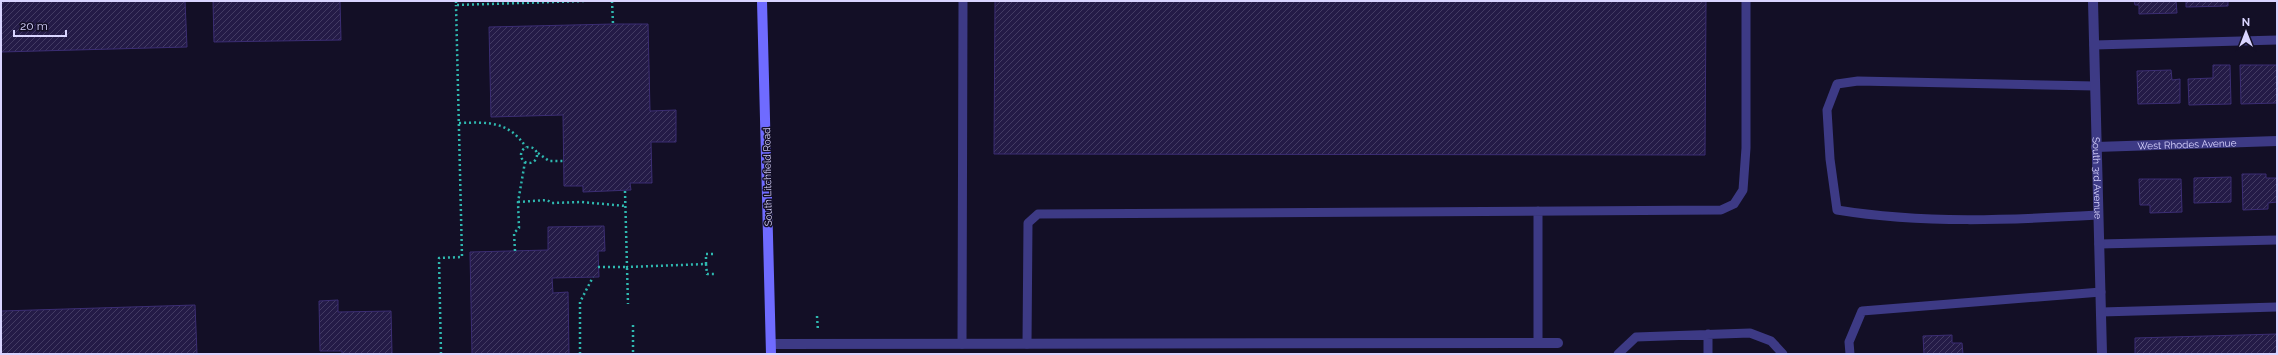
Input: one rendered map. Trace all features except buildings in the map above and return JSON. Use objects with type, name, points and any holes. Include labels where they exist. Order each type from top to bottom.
[{"type":"main road","name":"South Litchfield Road","points":[[762,1],[771,349]]},
{"type":"street","name":"South 3rd Avenue","points":[[2093,1],[2102,354]]},
{"type":"street","name":"West Rhodes Avenue","points":[[2096,147],[2277,141]]},
{"type":"street","points":[[771,349],[962,344],[1558,343]]},
{"type":"lane","points":[[962,344],[963,1]]},
{"type":"lane","points":[[1027,344],[1028,224],[1038,214],[1721,210],[1734,204],[1743,190],[1746,148],[1746,1]]},
{"type":"lane","points":[[2094,45],[2277,40]]},
{"type":"lane","points":[[2095,86],[1858,81],[1837,84],[1827,110],[1830,159],[1837,210],[1869,215],[1981,221],[2098,215]]},
{"type":"lane","points":[[1538,211],[1538,343]]},
{"type":"lane","points":[[2099,244],[2277,240]]},
{"type":"lane","points":[[1850,354],[1849,342],[1862,311],[2101,292]]},
{"type":"lane","points":[[2101,312],[2277,307]]},
{"type":"lane","points":[[1618,354],[1636,337],[1750,333],[1771,341],[1783,354]]},
{"type":"lane","points":[[1708,334],[1708,354]]},
{"type":"path","points":[[441,354],[438,258],[462,257],[456,1]]},
{"type":"path","points":[[456,5],[585,1]]},
{"type":"path","points":[[612,1],[613,24]]},
{"type":"path","points":[[459,123],[496,124],[508,127],[526,147]]},
{"type":"path","points":[[537,153],[535,161],[530,163],[525,162],[521,158],[521,152],[526,147],[532,147],[537,153],[549,161],[564,162]]},
{"type":"path","points":[[515,251],[514,233],[519,228],[518,202],[525,162]]},
{"type":"path","points":[[625,191],[628,304]]},
{"type":"path","points":[[518,202],[547,200],[552,204],[581,202],[626,206]]},
{"type":"path","points":[[716,254],[706,254],[707,274],[716,274]]},
{"type":"path","points":[[598,267],[706,264]]},
{"type":"path","points":[[580,354],[580,302],[592,277]]},
{"type":"path","points":[[633,325],[633,354]]}]
